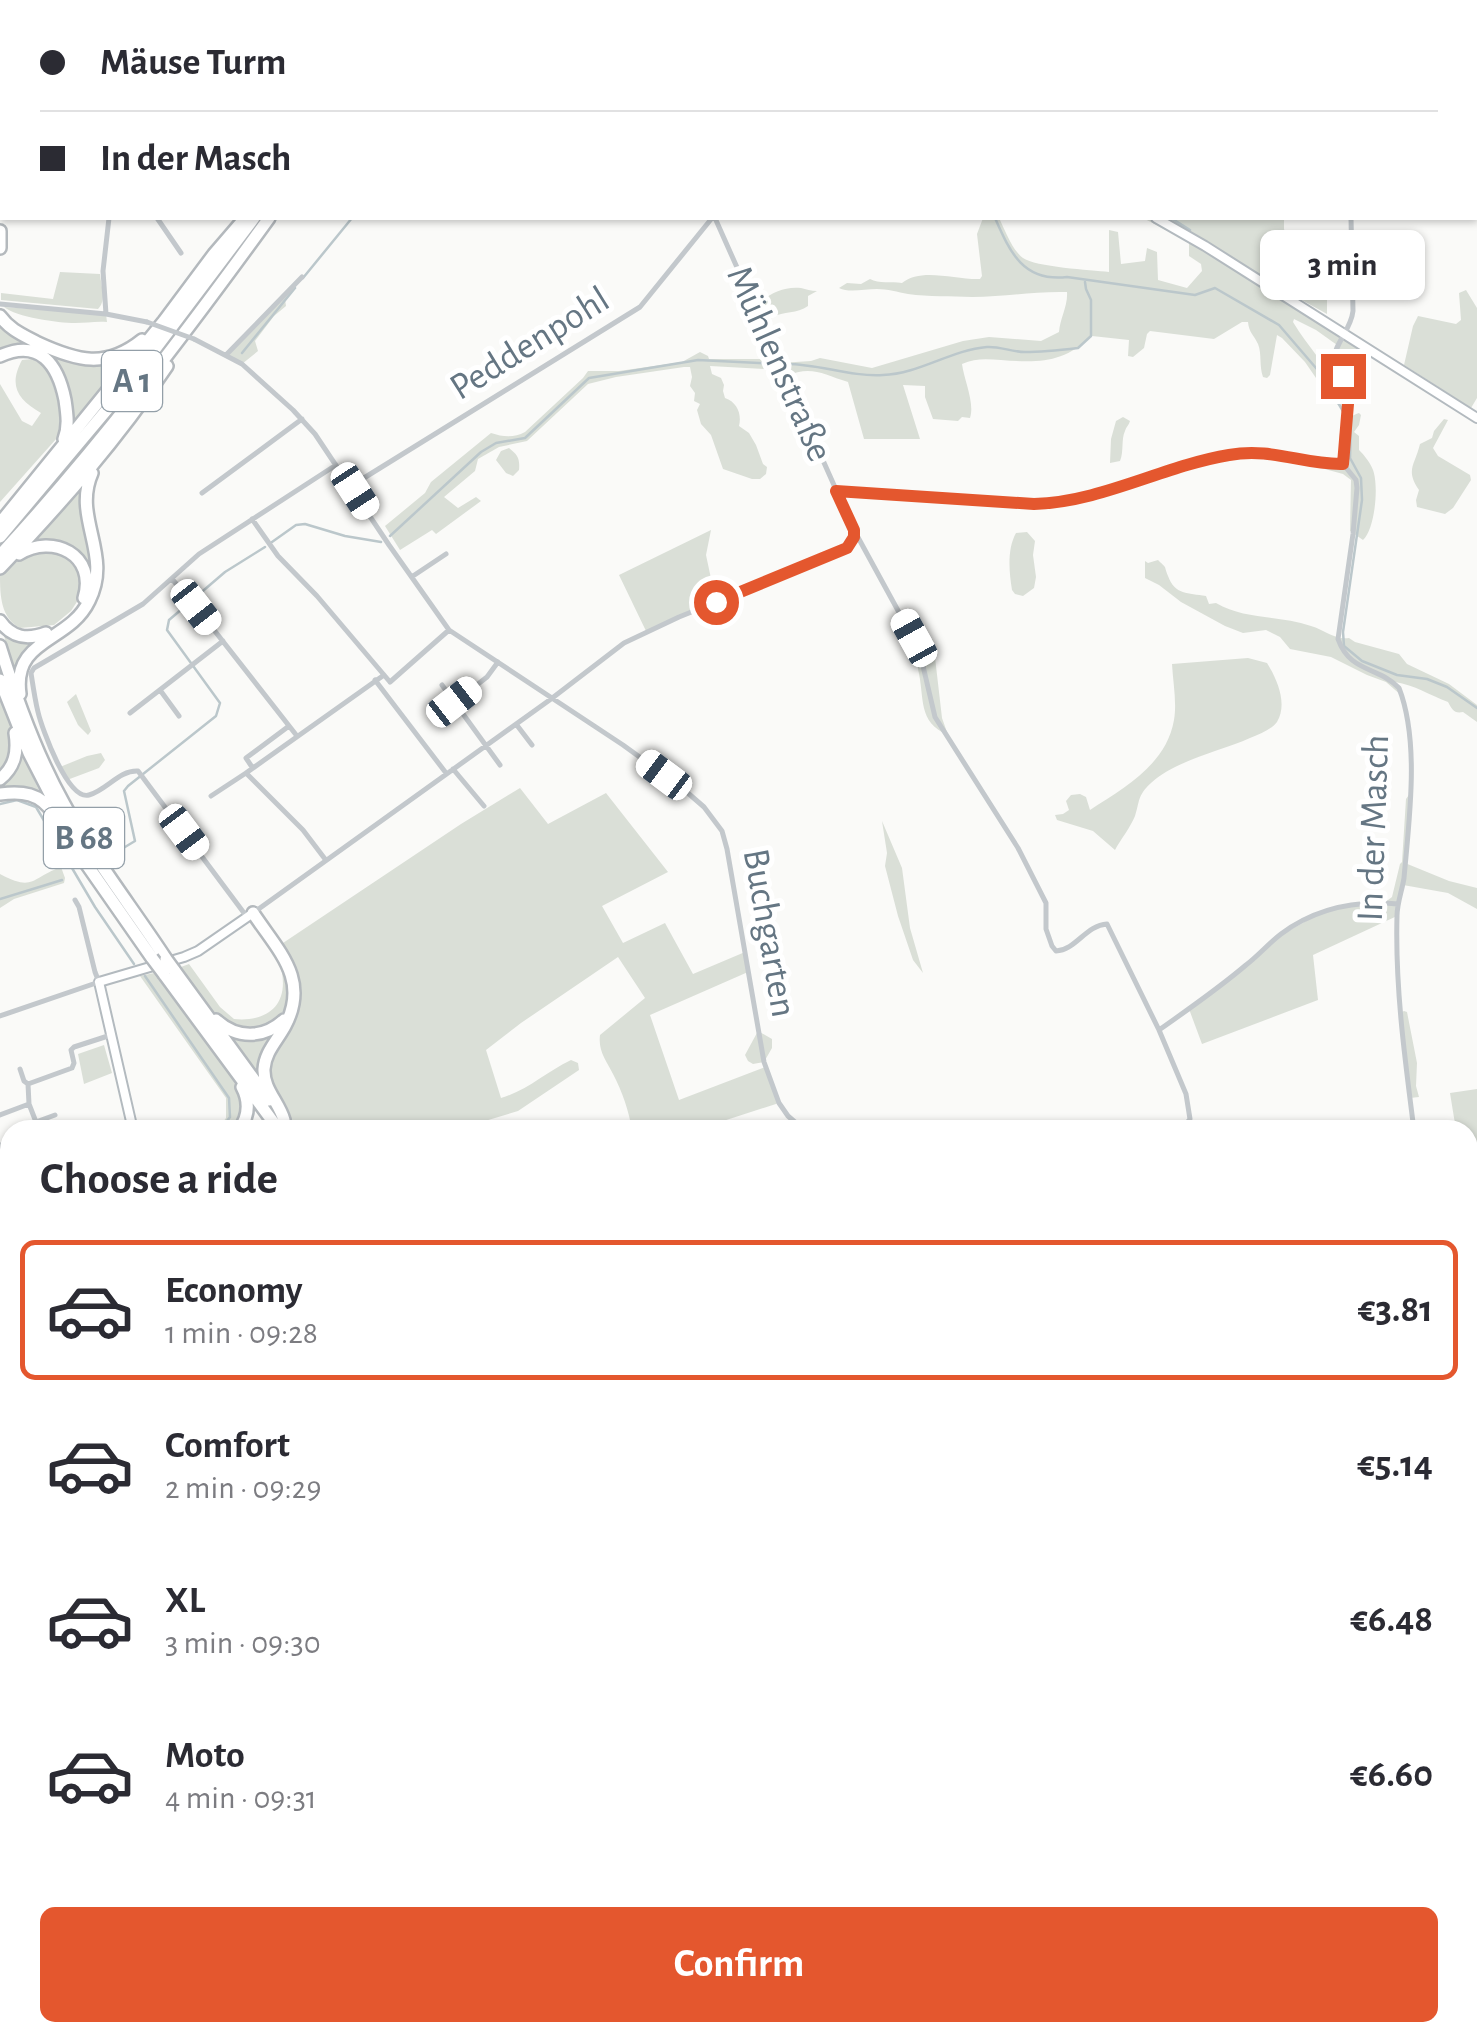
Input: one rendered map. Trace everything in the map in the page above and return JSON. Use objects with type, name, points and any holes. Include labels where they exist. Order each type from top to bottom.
[{"type":"highway","points":[[0,523],[243,220]]},
{"type":"highway","name":"A 1","points":[[0,537],[120,396],[252,220]]},
{"type":"highway","name":"A 1","points":[[1,562],[179,340],[268,220]]},
{"type":"highway","points":[[0,232],[0,248]]},
{"type":"highway","points":[[0,316],[16,332],[62,354],[91,360],[125,352],[164,321]]},
{"type":"highway","points":[[1,562],[42,525],[146,400],[178,350],[179,340]]},
{"type":"highway","points":[[0,356],[29,351],[42,356],[57,371],[68,425],[58,452]]},
{"type":"highway","points":[[0,780],[16,755],[18,716],[23,704],[18,682],[24,660],[36,646],[75,621],[94,589],[98,558],[85,500],[98,459]]},
{"type":"highway","points":[[0,621],[16,636],[43,635],[65,623],[82,602],[87,581],[80,562],[59,546],[32,547],[1,562]]},
{"type":"highway","name":"B 68","points":[[0,646],[18,716],[45,788],[85,862],[280,1120]]},
{"type":"highway","name":"B 68","points":[[0,680],[73,821],[157,956]]},
{"type":"highway","points":[[0,794],[27,794],[43,801],[85,862]]},
{"type":"highway","points":[[250,915],[293,977],[295,993],[290,1013],[267,1055],[264,1071],[284,1120]]},
{"type":"highway","points":[[171,972],[180,973],[218,1024],[231,1032],[261,1034],[290,1013]]},
{"type":"highway","name":"B 68","points":[[171,972],[235,1070],[279,1120]]},
{"type":"highway","points":[[235,1070],[248,1107],[246,1120]]},
{"type":"main road","points":[[1160,220],[1477,418]]},
{"type":"main road","points":[[131,1120],[100,982],[184,957],[250,915]]},
{"type":"street","points":[[106,314],[104,271],[110,220]]},
{"type":"street","points":[[158,220],[181,253]]},
{"type":"street","name":"Peddenpohl","points":[[352,486],[640,308],[711,220]]},
{"type":"street","name":"Mühlenstraße","points":[[714,220],[854,530],[918,649],[935,717],[1012,836],[1046,903],[1046,929],[1052,946],[1056,951],[1064,950],[1090,930],[1107,924],[1160,1030]]},
{"type":"street","points":[[1344,334],[1354,311],[1352,220]]},
{"type":"street","points":[[226,354],[302,277]]},
{"type":"street","points":[[0,304],[147,322],[194,339],[242,364],[302,419],[338,464],[449,630],[390,682],[278,556],[252,519]]},
{"type":"street","name":"In der Masch","points":[[1344,334],[1333,362],[1349,392],[1343,464],[1356,480],[1357,488],[1338,639],[1344,653],[1357,666],[1387,678],[1399,688],[1411,749],[1411,792],[1398,904],[1399,981],[1413,1120]]},
{"type":"street","points":[[202,493],[302,419]]},
{"type":"street","points":[[836,491],[1054,504],[1250,451],[1343,464]]},
{"type":"street","points":[[338,464],[199,554],[143,604],[31,673],[38,715],[73,790],[89,795],[130,771],[138,771],[250,915],[624,643],[838,553],[852,543],[854,530]]},
{"type":"street","points":[[412,576],[446,554]]},
{"type":"street","points":[[172,579],[297,736]]},
{"type":"street","name":"Buchgarten","points":[[449,630],[623,745],[704,807],[722,831],[764,1062],[779,1104],[793,1120]]},
{"type":"street","points":[[130,712],[224,641]]},
{"type":"street","points":[[454,702],[487,677],[498,662]]},
{"type":"street","points":[[210,796],[384,674]]},
{"type":"street","points":[[375,680],[484,806]]},
{"type":"street","points":[[442,685],[500,766]]},
{"type":"street","points":[[160,690],[179,716]]},
{"type":"street","points":[[516,724],[532,745]]},
{"type":"street","points":[[252,767],[246,758],[289,726]]},
{"type":"street","points":[[246,773],[303,830],[326,860]]},
{"type":"street","points":[[0,1016],[100,982],[80,906],[75,900]]},
{"type":"street","points":[[1189,1120],[1189,1104],[1160,1030],[1300,922],[1354,904],[1398,904]]},
{"type":"street","points":[[28,1084],[72,1068],[74,1047],[111,1034]]},
{"type":"street","points":[[20,1069],[28,1084],[35,1120]]},
{"type":"street","points":[[0,1115],[30,1104]]},
{"type":"street","points":[[41,1120],[55,1115]]},
{"type":"shaded area","points":[[982,220],[1000,220],[1015,250],[1029,261],[1109,272],[1109,230],[1118,232],[1121,264],[1145,261],[1147,248],[1157,252],[1158,280],[1187,288],[1202,271],[1201,264],[1189,256],[1189,242],[1147,220],[1284,220],[1293,254],[1292,270],[1327,281],[1327,314],[1191,238],[1190,242],[1360,349],[1359,363],[1343,375],[1333,362],[1337,345],[1294,319],[1341,393],[1349,392],[1353,397],[1351,410],[1337,404],[1305,362],[1277,335],[1270,375],[1263,377],[1259,348],[1248,322],[1214,339],[1150,331],[1144,348],[1133,357],[1128,356],[1129,340],[1092,336],[1071,352],[1050,359],[981,359],[962,364],[970,418],[933,419],[925,386],[903,385],[920,439],[864,439],[848,382],[831,376],[810,371],[786,376],[783,370],[710,366],[712,374],[721,378],[725,398],[738,409],[739,426],[749,433],[767,467],[760,479],[723,469],[711,435],[701,424],[697,410],[700,404],[694,401],[695,393],[690,386],[690,367],[616,377],[588,384],[527,441],[499,447],[478,459],[475,471],[444,497],[458,508],[476,497],[481,501],[436,534],[432,530],[400,550],[385,526],[491,433],[508,436],[525,432],[588,371],[682,362],[700,352],[709,359],[761,359],[766,333],[780,363],[820,358],[872,368],[963,341],[989,337],[1041,341],[1059,332],[1067,292],[972,297],[839,288],[870,279],[902,283],[929,275],[980,279],[977,234]]},
{"type":"shaded area","points":[[60,272],[100,274],[103,297],[98,309],[1,300],[1,293],[53,299]]},
{"type":"shaded area","points":[[300,282],[285,299],[286,306],[255,341],[258,351],[242,364],[226,355]]},
{"type":"shaded area","points":[[788,288],[817,291],[808,296],[804,309],[772,317],[766,333],[754,306]]},
{"type":"shaded area","points":[[1466,290],[1477,308],[1477,398],[1471,408],[1404,365],[1418,316],[1456,324],[1461,320],[1459,293]]},
{"type":"shaded area","points":[[4,307],[106,314],[107,322],[48,321]]},
{"type":"shaded area","points":[[0,322],[67,358],[136,348],[69,433],[69,413],[44,354],[0,353]]},
{"type":"shaded area","points":[[32,359],[47,368],[58,403],[59,430],[57,438],[0,502],[0,384],[22,421],[32,426],[41,413],[21,397],[16,377],[22,360]]},
{"type":"shaded area","points":[[1359,413],[1359,425],[1354,432],[1359,436],[1359,450],[1373,470],[1376,486],[1373,517],[1363,540],[1350,531],[1351,480],[1310,465],[1309,460],[1316,456],[1329,459],[1331,464],[1343,464],[1341,428]]},
{"type":"shaded area","points":[[1123,417],[1130,421],[1120,461],[1110,463],[1116,421]]},
{"type":"shaded area","points":[[1444,419],[1448,420],[1433,448],[1438,456],[1470,475],[1471,480],[1445,514],[1417,507],[1419,490],[1412,472],[1420,444],[1432,438]]},
{"type":"shaded area","points":[[509,448],[519,463],[513,476],[496,460],[501,451]]},
{"type":"shaded area","points":[[86,478],[94,552],[90,590],[87,568],[50,541],[32,543]]},
{"type":"shaded area","points":[[711,530],[706,555],[716,602],[646,631],[619,575]]},
{"type":"shaded area","points":[[1027,532],[1035,541],[1036,577],[1034,588],[1023,596],[1012,590],[1010,561],[1016,533]]},
{"type":"shaded area","points":[[46,548],[73,559],[84,583],[80,597],[54,625],[20,628],[5,612],[0,576],[21,558]]},
{"type":"shaded area","points":[[1158,560],[1174,587],[1206,596],[1209,604],[1299,623],[1399,654],[1407,664],[1449,684],[1477,705],[1477,722],[1454,710],[1448,702],[1416,688],[1395,682],[1402,696],[1386,682],[1331,657],[1290,649],[1280,637],[1266,630],[1243,633],[1225,626],[1145,578],[1145,561]]},
{"type":"shaded area","points":[[3,632],[47,636],[14,672]]},
{"type":"shaded area","points":[[926,636],[933,640],[942,718],[948,735],[931,723],[924,708],[918,669],[921,655],[914,638]]},
{"type":"shaded area","points":[[1248,658],[1267,663],[1277,684],[1281,707],[1274,725],[1161,775],[1143,792],[1133,820],[1115,850],[1093,831],[1057,820],[1055,815],[1069,810],[1066,801],[1071,795],[1086,797],[1090,810],[1142,773],[1162,750],[1175,713],[1172,664]]},
{"type":"shaded area","points":[[0,693],[14,733],[15,749],[0,776]]},
{"type":"shaded area","points":[[76,694],[91,731],[88,735],[78,725],[67,702]]},
{"type":"shaded area","points":[[20,749],[42,797],[0,791],[0,782]]},
{"type":"shaded area","points":[[101,753],[105,760],[99,768],[67,780],[60,767]]},
{"type":"shaded area","points":[[520,788],[548,824],[606,793],[668,872],[602,906],[623,943],[665,923],[693,974],[745,952],[748,972],[650,1015],[679,1100],[765,1067],[779,1103],[726,1120],[630,1120],[603,1055],[600,1035],[645,998],[618,957],[486,1050],[501,1098],[571,1060],[578,1063],[579,1070],[518,1111],[488,1120],[292,1120],[276,1097],[268,1075],[270,1060],[298,996],[295,974],[280,945]]},
{"type":"shaded area","points":[[1411,792],[1405,863],[1477,888],[1477,909],[1448,893],[1403,885],[1397,916],[1313,955],[1318,1000],[1202,1044],[1189,1009],[1278,937],[1324,911],[1384,903],[1392,897],[1402,862],[1406,799]]},
{"type":"shaded area","points":[[882,821],[902,868],[910,928],[923,973],[913,960],[898,916],[885,866]]},
{"type":"shaded area","points":[[61,867],[64,883],[14,899],[0,908],[0,874],[26,883]]},
{"type":"shaded area","points":[[274,951],[289,977],[290,998],[278,1018],[259,1028],[236,1028],[218,1020],[181,967],[189,964],[220,1007],[234,1019],[255,1018],[272,1010],[281,995],[282,973]]},
{"type":"shaded area","points":[[154,973],[240,1089],[244,1113],[240,1120],[224,1120],[226,1098],[140,976]]},
{"type":"shaded area","points":[[1404,1011],[1417,1063],[1419,1097],[1410,1098]]},
{"type":"shaded area","points":[[278,1029],[264,1086],[223,1031]]},
{"type":"shaded area","points":[[758,1031],[772,1039],[772,1048],[764,1062],[753,1064],[745,1055]]},
{"type":"shaded area","points":[[104,1045],[112,1073],[84,1084],[78,1054]]},
{"type":"shaded area","points":[[1477,1089],[1477,1120],[1454,1120],[1450,1093]]},
{"type":"waterway","points":[[303,278],[350,220]]},
{"type":"waterway","points":[[996,220],[1020,262],[1039,275],[1195,295],[1215,288],[1279,325],[1322,375],[1344,413]]},
{"type":"waterway","points":[[1174,220],[1190,230]]},
{"type":"waterway","points":[[784,364],[883,375],[987,347],[1025,352],[1078,348],[1091,336],[1091,300],[1085,282]]},
{"type":"waterway","points":[[242,353],[295,288]]},
{"type":"waterway","points":[[390,536],[481,452],[496,443],[525,438],[589,378],[698,360],[777,364]]},
{"type":"waterway","points":[[1351,416],[1350,458],[1361,478],[1362,500],[1344,646],[1362,661],[1397,675],[1427,679],[1447,687],[1477,708]]},
{"type":"waterway","points":[[272,542],[296,525],[305,524],[381,542]]},
{"type":"waterway","points":[[110,856],[135,841],[124,791],[216,716],[220,703],[167,630],[169,620],[225,572],[265,547]]},
{"type":"waterway","points":[[0,804],[17,800],[36,807],[134,964]]},
{"type":"waterway","points":[[0,899],[62,880]]},
{"type":"waterway","points":[[145,976],[229,1098],[228,1120]]},
{"type":"route","points":[[716,602],[847,548],[854,530],[836,491],[1054,504],[1250,451],[1343,464],[1349,392],[1343,376]]}]
